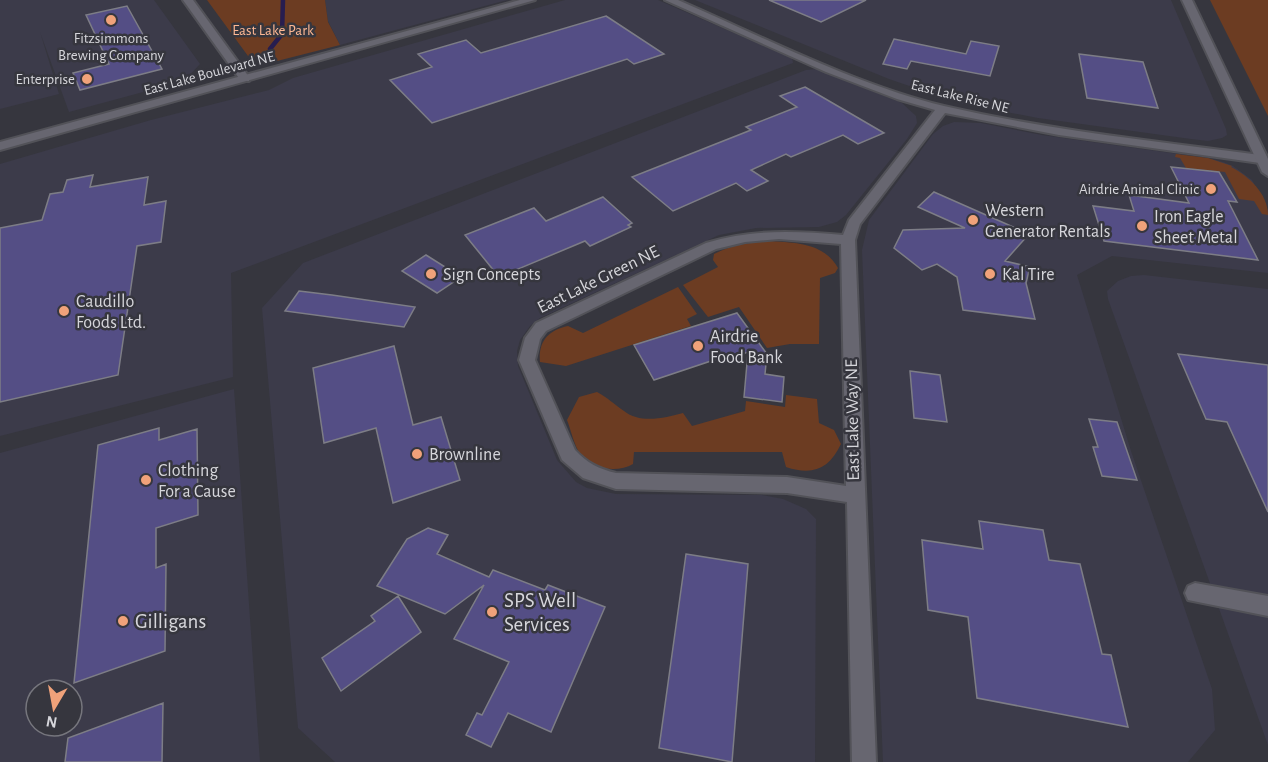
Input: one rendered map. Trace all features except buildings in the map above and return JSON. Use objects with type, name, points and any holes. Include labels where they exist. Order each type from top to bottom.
[{"type":"street","points":[[188,0],[245,79]]},
{"type":"street","name":"East Lake Boulevard NE","points":[[0,146],[530,0]]},
{"type":"street","name":"East Lake Rise NE","points":[[670,0],[830,70],[901,97],[942,109],[1059,132],[1260,159]]},
{"type":"street","points":[[1187,0],[1268,172]]},
{"type":"street","name":"East Lake Way NE","points":[[864,762],[854,495],[848,240],[854,223],[942,109]]},
{"type":"street","name":"East Lake Green NE","points":[[848,240],[764,234],[729,239],[541,327],[532,338],[527,360],[568,455],[578,467],[596,477],[616,481],[787,485],[854,495]]},
{"type":"street","points":[[1195,593],[1268,606]]},
{"type":"shaded area","points":[[0,0],[154,0],[200,64],[184,81],[69,112],[40,32],[59,94],[0,109]]},
{"type":"shaded area","points":[[325,0],[507,0],[340,45],[328,21]]},
{"type":"shaded area","points":[[565,0],[658,0],[792,58],[793,63],[231,273],[233,377],[0,436],[0,164],[151,120],[269,90],[293,78]]},
{"type":"shaded area","points":[[695,0],[1171,0],[1227,135],[1208,141],[1191,139],[1038,118],[959,103],[889,79]]},
{"type":"shaded area","points":[[817,69],[902,103],[916,116],[917,123],[907,139],[846,215],[837,222],[819,227],[756,228],[719,235],[540,318],[530,326],[520,340],[517,351],[518,366],[557,460],[576,482],[587,488],[616,494],[762,495],[783,499],[806,509],[816,519],[815,762],[335,762],[298,728],[262,308],[303,263],[806,70]]},
{"type":"shaded area","points":[[954,122],[981,123],[1042,135],[1223,162],[1233,166],[1252,180],[1268,210],[1268,273],[1112,256],[1077,275],[1131,451],[1212,689],[1215,730],[1188,762],[883,762],[862,250],[869,220],[933,134],[943,126]]},
{"type":"shaded area","points":[[1144,275],[1268,289],[1268,745],[1108,299],[1107,291],[1118,281],[1131,276]]},
{"type":"shaded area","points":[[234,389],[260,762],[0,762],[0,453]]},
{"type":"green space","name":"East Lake Park","points":[[207,0],[325,0],[328,22],[340,45],[277,61],[248,56]]},
{"type":"green space","points":[[1210,0],[1268,0],[1268,116]]},
{"type":"green space","points":[[1176,154],[1208,158],[1232,166],[1256,186],[1265,200],[1268,215],[1262,214],[1254,201],[1239,199],[1225,172],[1186,168],[1180,158],[1175,157]]},
{"type":"green space","points":[[769,241],[798,244],[816,249],[832,259],[838,268],[835,273],[820,278],[819,344],[790,344],[767,348],[739,307],[708,317],[683,285],[718,267],[713,260],[714,254],[734,246]]},
{"type":"green space","points":[[678,287],[697,314],[687,319],[691,326],[566,366],[540,362],[543,343],[555,330],[568,326],[583,333]]},
{"type":"green space","points":[[597,392],[637,418],[653,419],[683,413],[692,426],[745,411],[746,401],[785,407],[786,395],[817,399],[819,423],[834,430],[841,444],[825,465],[804,471],[786,467],[782,452],[634,452],[633,464],[627,467],[613,469],[599,467],[581,455],[567,420],[579,397]]},
{"type":"waterway","points":[[270,49],[282,34],[283,0]]},
{"type":"place","name":"Fitzsimmons Brewing Company","points":[[111,20]]},
{"type":"place","name":"Enterprise","points":[[87,79]]},
{"type":"place","name":"Airdrie Animal Clinic","points":[[1211,189]]},
{"type":"place","name":"Western Generator Rentals","points":[[973,220]]},
{"type":"place","name":"Iron Eagle Sheet Metal","points":[[1142,226]]},
{"type":"place","name":"Sign Concepts","points":[[431,274]]},
{"type":"place","name":"Kal Tire","points":[[990,274]]},
{"type":"place","name":"Caudillo Foods Ltd.","points":[[64,311]]},
{"type":"place","name":"Airdrie Food Bank","points":[[698,346]]},
{"type":"place","name":"Brownline","points":[[417,454]]},
{"type":"place","name":"Clothing For a Cause","points":[[146,480]]},
{"type":"place","name":"SPS Well Services","points":[[492,612]]},
{"type":"place","name":"Gilligans","points":[[123,621]]}]
